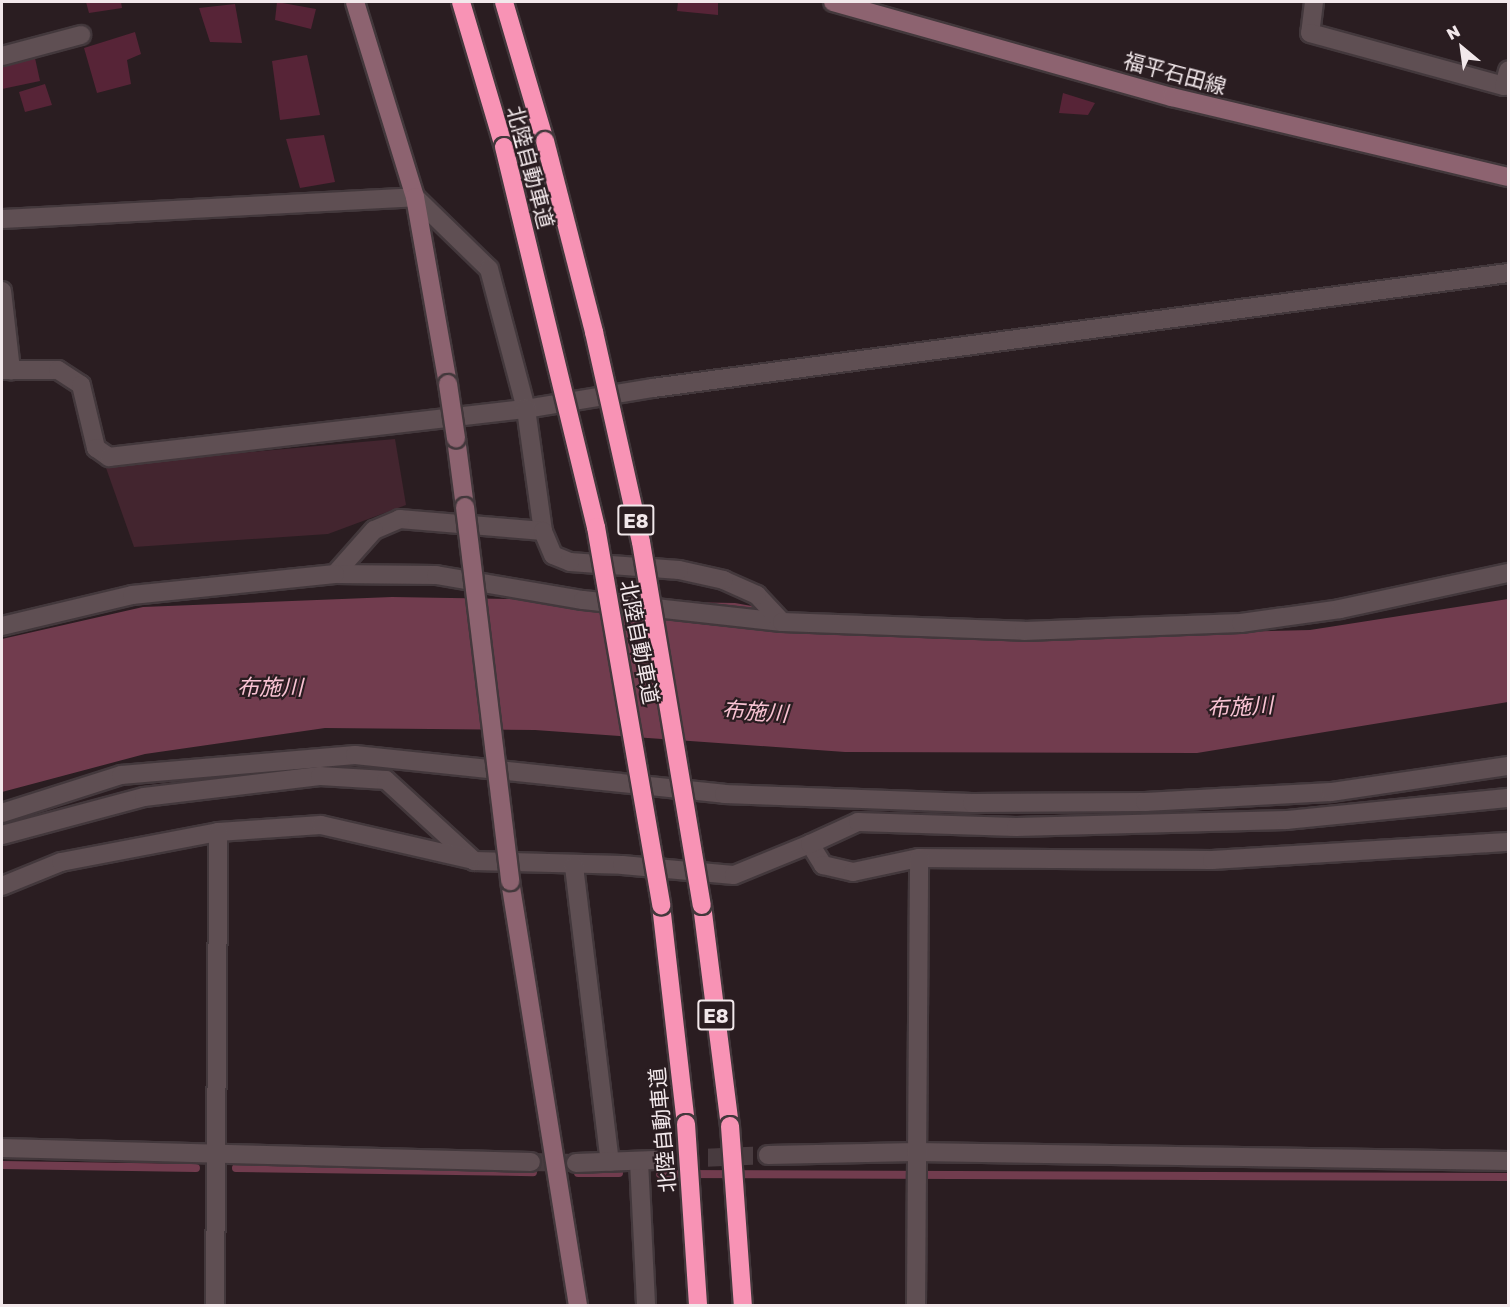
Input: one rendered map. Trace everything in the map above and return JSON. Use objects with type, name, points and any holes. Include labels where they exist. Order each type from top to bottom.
[{"type":"highway","name":"北陸自動車道","points":[[461,2],[504,147],[596,527],[633,721],[661,905],[686,1124],[699,1305]]},
{"type":"highway","name":"北陸自動車道","points":[[504,2],[545,141],[594,332],[641,542],[702,904],[730,1126],[743,1305]]},
{"type":"street","points":[[355,2],[415,197],[448,384],[510,881],[578,1305]]},
{"type":"street","name":"福平石田線","points":[[832,2],[1172,97],[1509,177]]},
{"type":"street","points":[[1314,2],[1310,33],[1504,86],[1509,71]]},
{"type":"street","points":[[2,56],[81,35]]},
{"type":"street","points":[[2,219],[415,197],[489,269],[526,409],[543,531],[553,555],[570,562],[679,570],[724,580],[757,595],[782,622]]},
{"type":"street","points":[[2,291],[6,370],[58,370],[81,385],[96,448],[109,457],[526,409],[676,384],[1509,273]]},
{"type":"street","points":[[335,574],[374,530],[400,519],[543,531]]},
{"type":"street","points":[[2,626],[132,595],[335,574],[436,575],[583,600],[782,622],[1024,631],[1241,623],[1340,609],[1509,573]]},
{"type":"street","points":[[2,813],[121,775],[355,755],[461,762],[526,776],[724,794],[972,803],[1145,802],[1331,792],[1509,766]]},
{"type":"street","points":[[2,835],[144,797],[320,776],[386,780],[474,861]]},
{"type":"street","points":[[2,886],[61,862],[218,831],[321,825],[474,861],[734,875],[858,822],[1016,826],[1287,820],[1509,798]]},
{"type":"street","points":[[214,1305],[218,831]]},
{"type":"street","points":[[810,844],[823,865],[853,872],[919,858],[1212,860],[1509,842]]},
{"type":"street","points":[[916,1305],[919,858]]},
{"type":"street","points":[[574,866],[610,1162]]},
{"type":"street","points":[[2,1149],[216,1151],[531,1162]]},
{"type":"street","points":[[768,1155],[916,1152],[1509,1161]]},
{"type":"street","points":[[576,1163],[647,1161],[646,1305]]},
{"type":"shaded area","points":[[395,439],[406,505],[328,534],[134,547],[105,465]]},
{"type":"water","name":"布施川","points":[[392,597],[735,603],[937,639],[1310,630],[1508,599],[1508,702],[1197,753],[845,752],[535,730],[325,728],[145,754],[2,792],[2,639],[143,607]]},
{"type":"building","points":[[86,2],[121,2],[122,8],[89,13]]},
{"type":"building","points":[[277,2],[316,9],[311,29],[275,20]]},
{"type":"building","points":[[678,2],[718,2],[718,15],[677,11]]},
{"type":"building","points":[[235,4],[242,43],[210,42],[199,8]]},
{"type":"building","points":[[135,32],[141,54],[127,60],[131,84],[97,93],[84,48]]},
{"type":"building","points":[[307,55],[320,115],[280,120],[272,61]]},
{"type":"building","points":[[35,58],[40,81],[2,89],[2,67]]},
{"type":"building","points":[[45,84],[52,105],[25,112],[19,92]]},
{"type":"building","points":[[1063,93],[1095,103],[1088,115],[1059,113]]},
{"type":"building","points":[[324,135],[335,182],[300,188],[286,139]]},
{"type":"waterway","points":[[2,1165],[196,1168]]},
{"type":"waterway","points":[[236,1168],[533,1172]]},
{"type":"waterway","points":[[578,1173],[619,1173]]},
{"type":"waterway","points":[[660,1174],[1508,1177]]},
{"type":"tunnel","points":[[654,1160],[768,1155]]},
{"type":"tunnel","points":[[531,1162],[576,1163]]}]
